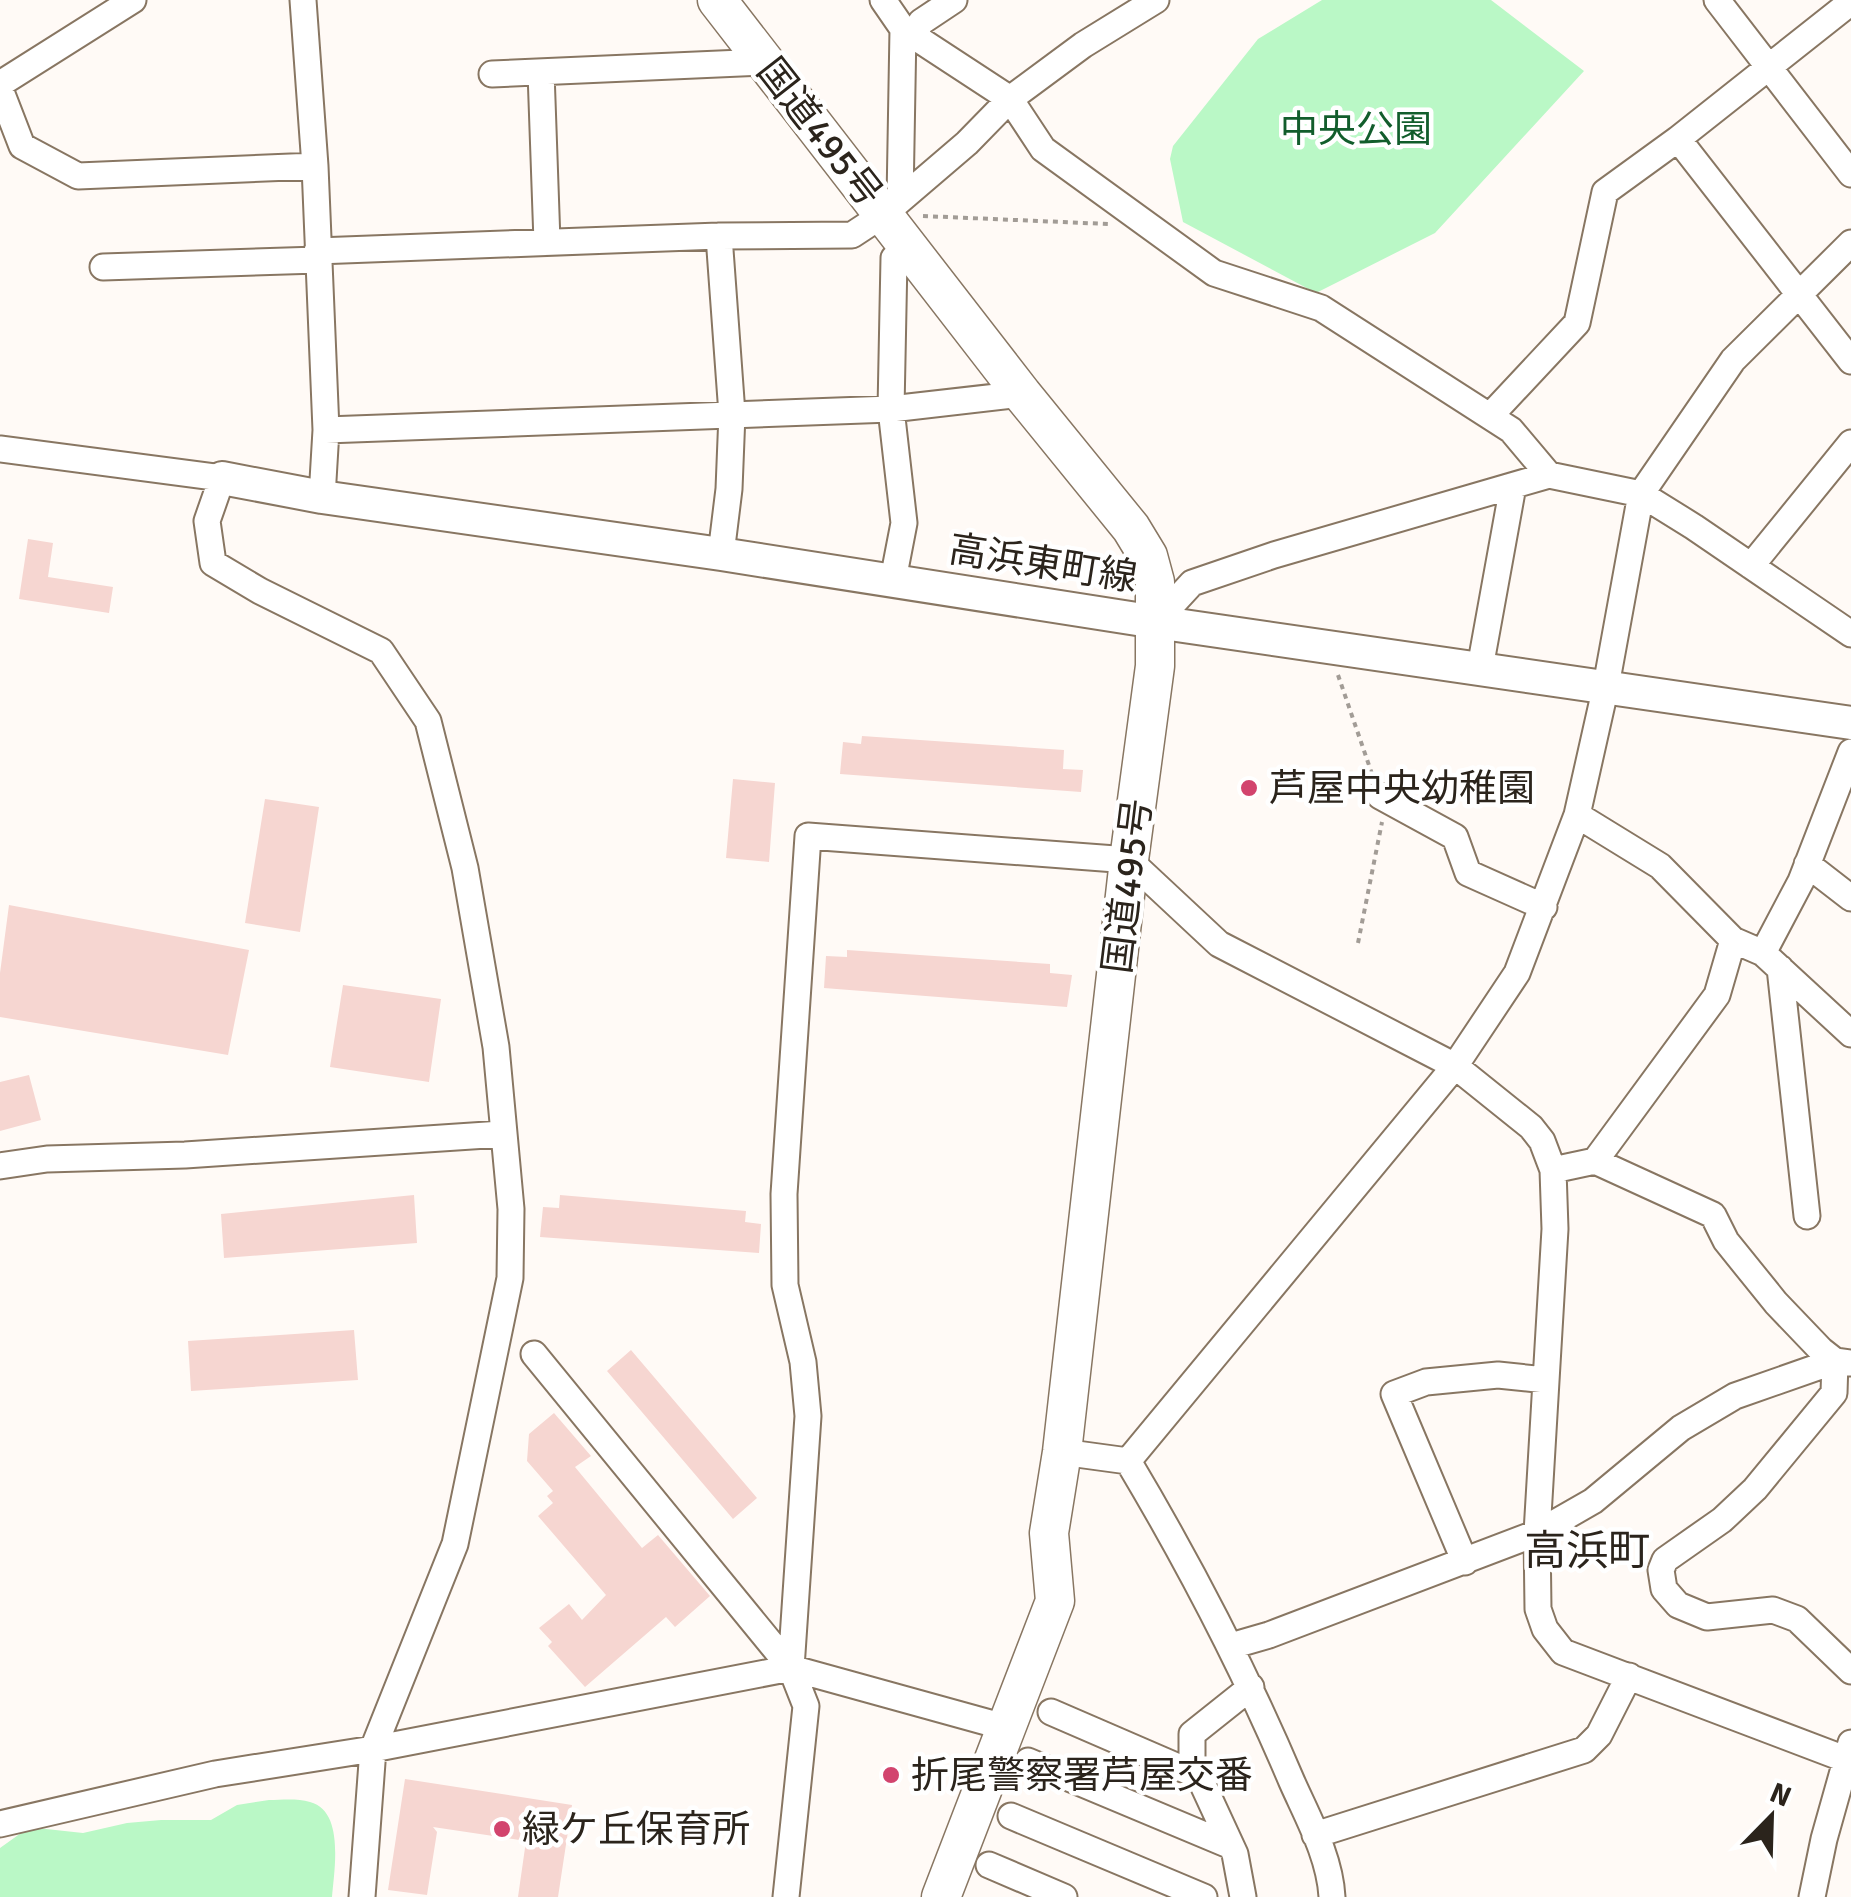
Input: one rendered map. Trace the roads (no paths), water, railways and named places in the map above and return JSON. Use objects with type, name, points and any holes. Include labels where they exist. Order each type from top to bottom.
[{"type":"highway","name":"国道495号","points":[[717,0],[892,207],[910,248],[1131,528],[1148,556],[1155,582],[1156,666],[1049,1533],[1055,1601],[941,1897]]},
{"type":"main road","name":"高浜東町線","points":[[222,478],[322,497],[1851,723]]},
{"type":"street","points":[[134,0],[0,86],[22,146],[78,176],[315,166]]},
{"type":"street","points":[[303,0],[315,166],[326,430],[322,497]]},
{"type":"street","points":[[883,0],[908,32],[1010,99],[1043,149],[1148,226],[1214,273],[1321,308],[1511,430],[1548,475]]},
{"type":"street","points":[[892,207],[908,32],[954,0]]},
{"type":"street","points":[[103,267],[547,242],[852,235],[892,207],[967,143],[1010,99],[1156,0]]},
{"type":"street","points":[[1718,0],[1851,174]]},
{"type":"street","points":[[1490,416],[1577,323],[1605,192],[1851,2]]},
{"type":"street","points":[[492,74],[766,62]]},
{"type":"street","points":[[540,72],[547,242]]},
{"type":"street","points":[[1678,139],[1851,362]]},
{"type":"street","points":[[719,236],[732,414],[722,554]]},
{"type":"street","points":[[1128,1461],[1455,1066],[1517,973],[1577,815],[1606,686],[1641,494],[1733,360],[1851,242]]},
{"type":"street","points":[[893,580],[904,523],[892,409],[894,258],[910,248]]},
{"type":"street","points":[[326,430],[892,409],[1022,394]]},
{"type":"street","points":[[1751,566],[1851,444]]},
{"type":"street","points":[[0,449],[222,478],[207,520],[214,563],[260,591],[381,651],[428,720],[468,886],[496,1047],[511,1209],[510,1278],[454,1544],[372,1749],[362,1897]]},
{"type":"street","points":[[1156,622],[1192,583],[1548,475],[1641,494],[1851,634]]},
{"type":"street","points":[[1480,668],[1514,486]]},
{"type":"street","points":[[1807,1216],[1771,961],[1851,752]]},
{"type":"street","points":[[1380,796],[1455,837],[1468,873],[1544,907]]},
{"type":"street","points":[[1577,815],[1660,866],[1734,940],[1771,961],[1851,1034]]},
{"type":"street","points":[[790,1668],[808,1416],[803,1362],[785,1284],[784,1194],[808,836],[1130,860],[1218,944],[1455,1066],[1542,1140],[1553,1170],[1556,1229],[1537,1532],[1538,1610],[1544,1629],[1562,1652],[1848,1751],[1812,1897]]},
{"type":"street","points":[[1808,864],[1851,898]]},
{"type":"street","points":[[1595,1161],[1717,995],[1734,940]]},
{"type":"street","points":[[0,1166],[47,1159],[185,1155],[502,1134]]},
{"type":"street","points":[[1553,1170],[1595,1161],[1713,1215],[1726,1241],[1776,1303],[1821,1350],[1843,1362]]},
{"type":"street","points":[[534,1354],[790,1668],[806,1706],[786,1897]]},
{"type":"street","points":[[1230,1646],[1269,1635],[1537,1532],[1593,1501],[1681,1428],[1734,1396],[1843,1362]]},
{"type":"street","points":[[1843,1362],[1834,1393],[1755,1489],[1722,1520],[1665,1560],[1661,1570],[1664,1589],[1678,1605],[1706,1617],[1773,1610],[1796,1620],[1851,1671]]},
{"type":"street","points":[[1465,1562],[1394,1394],[1426,1382],[1498,1375],[1546,1380]]},
{"type":"street","points":[[1062,1452],[1128,1461]]},
{"type":"street","points":[[1128,1461],[1251,1686],[1315,1835],[1331,1878],[1332,1897]]},
{"type":"street","points":[[0,1824],[215,1774],[372,1749],[790,1668],[1008,1728]]},
{"type":"street","points":[[1315,1835],[1584,1750],[1599,1735],[1629,1676]]},
{"type":"street","points":[[1242,1897],[1234,1854],[1192,1762],[1192,1734],[1251,1686]]},
{"type":"street","points":[[1051,1712],[1199,1776]]},
{"type":"street","points":[[1028,1761],[1231,1846]]},
{"type":"street","points":[[1011,1816],[1204,1897]]},
{"type":"street","points":[[990,1865],[1064,1897]]},
{"type":"place","name":"芦屋中央幼稚園","points":[[1249,788]]},
{"type":"place","name":"折尾警察署芦屋交番","points":[[891,1775]]},
{"type":"place","name":"緑ケ丘保育所","points":[[502,1829]]},
{"type":"district","name":"高浜町","points":[[1587,1550]]},
{"type":"park label","name":"中央公園","points":[[1356,129]]}]
